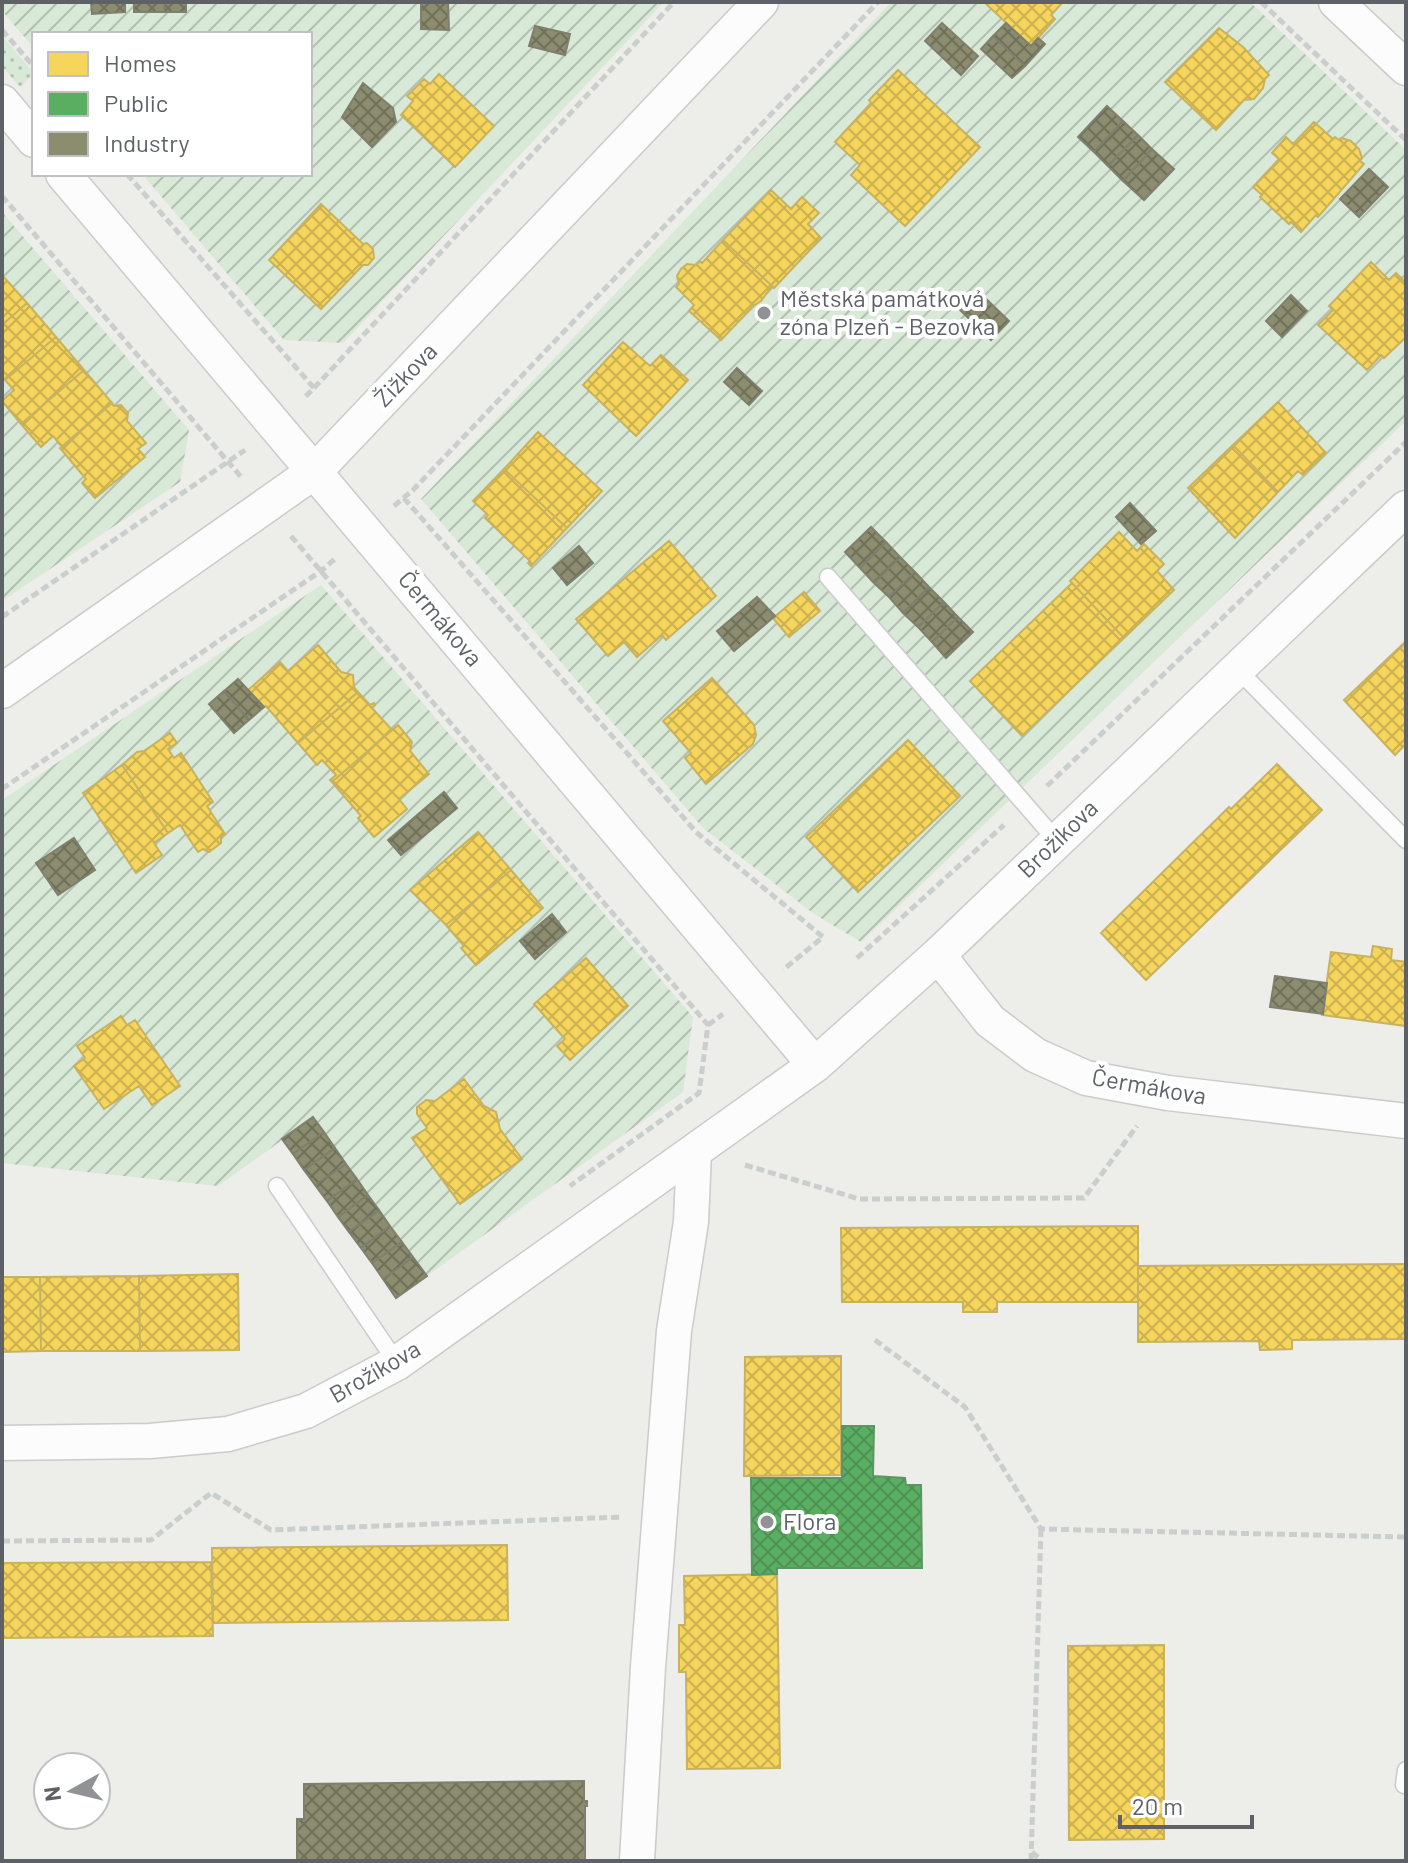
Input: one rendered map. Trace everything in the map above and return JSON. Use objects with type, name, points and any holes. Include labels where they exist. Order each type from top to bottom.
[{"type":"street","name":"Žižkova","points":[[2,691],[315,471],[761,2]]},
{"type":"street","points":[[1336,2],[1406,68]]},
{"type":"street","points":[[2,102],[32,138]]},
{"type":"street","name":"Čermákova","points":[[65,176],[815,1065]]},
{"type":"street","name":"Brožíkova","points":[[2,1443],[150,1441],[228,1434],[306,1411],[397,1363],[815,1065],[938,955],[1406,508]]},
{"type":"street","name":"Čermákova","points":[[938,955],[990,1021],[1035,1055],[1086,1078],[1168,1093],[1406,1121]]},
{"type":"street","points":[[637,1861],[674,1331],[691,1222],[694,1152]]},
{"type":"lane","points":[[828,577],[1056,840]]},
{"type":"lane","points":[[1237,669],[1406,840]]},
{"type":"lane","points":[[277,1186],[397,1363]]},
{"type":"path","points":[[314,388],[674,2]]},
{"type":"path","points":[[2,789],[321,571],[404,498],[878,2]]},
{"type":"path","points":[[1261,2],[1406,140]]},
{"type":"path","points":[[2,30],[32,65]]},
{"type":"path","points":[[2,196],[708,1025],[699,1093],[745,1165],[859,1199],[1084,1198],[1134,1129],[1168,1093]]},
{"type":"path","points":[[857,958],[1025,807],[1406,442]]},
{"type":"path","points":[[2,617],[229,463]]},
{"type":"path","points":[[404,498],[696,832],[823,937]]},
{"type":"path","points":[[560,1194],[699,1093]]},
{"type":"path","points":[[875,1340],[965,1407],[1041,1529],[1031,1861]]},
{"type":"path","points":[[2,1541],[151,1540],[211,1493],[271,1530],[660,1516]]},
{"type":"path","points":[[1041,1529],[1406,1537]]},
{"type":"path","points":[[1031,1852],[1042,1861]]},
{"type":"green space","points":[[2,2],[664,2],[343,343],[284,340],[144,176],[312,176],[312,32],[32,32],[32,46],[2,11]]},
{"type":"green space","points":[[891,2],[1250,2],[1406,150],[1406,421],[861,942],[814,914],[703,828],[421,499]]},
{"type":"green space","points":[[2,36],[32,71],[32,75],[19,86],[2,66]]},
{"type":"green space","points":[[2,212],[189,430],[180,482],[2,601]]},
{"type":"green space","points":[[321,585],[693,1017],[683,1092],[427,1276],[313,1118],[218,1186],[2,1163],[2,800]]},
{"type":"building: Homes","points":[[984,2],[1063,2],[1051,15],[1055,19],[1031,46]]},
{"type":"building: Homes","points":[[1219,28],[1243,47],[1269,75],[1254,99],[1244,100],[1216,130],[1165,82]]},
{"type":"building: Homes","points":[[898,70],[980,147],[905,226],[851,175],[860,165],[835,142]]},
{"type":"building: Homes","points":[[439,74],[494,126],[455,167],[401,115],[413,101],[407,96],[424,79],[430,84]]},
{"type":"building: Homes","points":[[1314,122],[1333,139],[1351,141],[1359,149],[1360,161],[1364,164],[1301,232],[1260,197],[1262,195],[1253,187],[1279,159],[1272,153],[1286,137],[1293,144]]},
{"type":"building: Homes","points":[[771,190],[791,209],[802,197],[819,213],[808,224],[821,238],[774,288],[723,240]]},
{"type":"building: Homes","points":[[321,204],[363,244],[367,243],[373,249],[374,258],[368,265],[363,265],[321,309],[269,260]]},
{"type":"building: Homes","points":[[723,240],[772,286],[721,340],[689,311],[694,305],[676,287],[681,269],[687,264],[702,263]]},
{"type":"building: Homes","points":[[1371,262],[1389,280],[1396,273],[1406,283],[1406,337],[1384,358],[1381,355],[1367,370],[1318,325],[1333,310],[1329,306]]},
{"type":"building: Homes","points":[[2,275],[27,303],[2,325]]},
{"type":"building: Homes","points":[[27,303],[56,337],[5,380],[2,376],[2,325]]},
{"type":"building: Homes","points":[[56,337],[84,370],[21,424],[2,401],[14,390],[5,380]]},
{"type":"building: Homes","points":[[623,342],[650,366],[661,355],[688,380],[636,436],[583,385]]},
{"type":"building: Homes","points":[[84,370],[112,403],[62,447],[53,436],[41,447],[21,424]]},
{"type":"building: Homes","points":[[1278,402],[1326,453],[1303,475],[1298,471],[1278,492],[1233,445]]},
{"type":"building: Homes","points":[[112,403],[114,406],[121,405],[128,413],[127,421],[146,443],[138,449],[145,457],[95,498],[82,483],[86,479],[60,448]]},
{"type":"building: Homes","points":[[538,432],[602,491],[567,528],[504,469]]},
{"type":"building: Homes","points":[[1233,445],[1278,492],[1235,538],[1188,488]]},
{"type":"building: Homes","points":[[504,469],[567,528],[531,566],[530,561],[485,518],[488,515],[473,501]]},
{"type":"building: Homes","points":[[1119,532],[1137,551],[1144,544],[1164,564],[1157,571],[1174,590],[1124,638],[1070,581]]},
{"type":"building: Homes","points":[[669,541],[716,596],[666,640],[662,635],[637,657],[624,642],[608,656],[576,619]]},
{"type":"building: Homes","points":[[1072,583],[1124,638],[1022,736],[970,681]]},
{"type":"building: Homes","points":[[804,592],[820,611],[789,637],[773,618]]},
{"type":"building: Homes","points":[[1406,641],[1406,744],[1395,755],[1344,700]]},
{"type":"building: Homes","points":[[318,645],[341,672],[353,675],[354,687],[358,692],[298,743],[248,690],[280,662],[288,671]]},
{"type":"building: Homes","points":[[712,678],[754,725],[756,735],[753,744],[706,784],[685,758],[691,753],[663,721]]},
{"type":"building: Homes","points":[[358,692],[370,705],[374,703],[372,708],[392,730],[332,782],[330,780],[336,775],[322,760],[317,765],[298,743]]},
{"type":"building: Homes","points":[[398,725],[412,742],[410,751],[429,774],[399,799],[407,809],[374,837],[358,818],[361,816],[332,782]]},
{"type":"building: Homes","points":[[170,733],[177,743],[168,749],[174,758],[181,753],[213,802],[207,806],[225,834],[221,837],[221,843],[209,852],[203,849],[198,852],[180,825],[168,833],[122,765],[137,752],[144,751]]},
{"type":"building: Homes","points":[[908,740],[960,796],[858,892],[806,837]]},
{"type":"building: Homes","points":[[1277,764],[1322,810],[1146,980],[1101,933]]},
{"type":"building: Homes","points":[[122,765],[168,833],[154,843],[162,855],[136,873],[83,793]]},
{"type":"building: Homes","points":[[478,832],[511,870],[446,925],[410,890]]},
{"type":"building: Homes","points":[[511,870],[543,908],[476,965],[446,925]]},
{"type":"building: Homes","points":[[1373,946],[1392,949],[1391,960],[1406,962],[1406,1026],[1322,1015],[1331,952],[1371,957]]},
{"type":"building: Homes","points":[[586,958],[628,1006],[570,1060],[557,1046],[565,1039],[534,1004]]},
{"type":"building: Homes","points":[[121,1016],[127,1025],[135,1020],[180,1086],[152,1105],[139,1086],[104,1109],[74,1066],[85,1058],[77,1046]]},
{"type":"building: Homes","points":[[464,1079],[484,1106],[496,1112],[500,1129],[522,1159],[460,1204],[412,1138],[427,1128],[417,1114],[417,1107],[426,1100],[435,1101]]},
{"type":"building: Homes","points":[[1138,1226],[1138,1302],[997,1302],[997,1312],[963,1312],[963,1302],[842,1302],[841,1228]]},
{"type":"building: Homes","points":[[1406,1264],[1406,1339],[1292,1340],[1292,1349],[1260,1350],[1259,1341],[1138,1342],[1138,1266]]},
{"type":"building: Homes","points":[[238,1274],[239,1350],[140,1351],[139,1276]]},
{"type":"building: Homes","points":[[139,1276],[140,1351],[41,1351],[40,1277]]},
{"type":"building: Homes","points":[[2,1277],[40,1277],[41,1351],[2,1352]]},
{"type":"building: Homes","points":[[841,1356],[841,1475],[744,1476],[745,1357]]},
{"type":"building: Homes","points":[[507,1545],[508,1620],[213,1623],[212,1548]]},
{"type":"building: Homes","points":[[211,1562],[213,1636],[2,1638],[2,1563]]},
{"type":"building: Homes","points":[[777,1574],[780,1768],[687,1769],[686,1672],[679,1672],[679,1625],[685,1625],[684,1576]]},
{"type":"building: Homes","points":[[1164,1645],[1164,1839],[1069,1840],[1068,1646]]},
{"type":"building: Public","points":[[842,1426],[874,1426],[873,1476],[905,1478],[906,1485],[921,1485],[922,1568],[777,1568],[777,1574],[752,1575],[751,1478],[842,1478]]},
{"type":"building: Industry","points":[[91,2],[125,2],[125,12],[92,14]]},
{"type":"building: Industry","points":[[134,2],[164,2],[164,12],[134,12]]},
{"type":"building: Industry","points":[[164,2],[186,2],[186,12],[164,12]]},
{"type":"building: Industry","points":[[421,2],[448,2],[449,30],[421,29]]},
{"type":"building: Industry","points":[[942,23],[978,56],[961,75],[925,41]]},
{"type":"building: Industry","points":[[1006,23],[1031,46],[1038,38],[1045,44],[1025,66],[993,36]]},
{"type":"building: Industry","points":[[535,26],[570,34],[565,55],[529,46]]},
{"type":"building: Industry","points":[[993,36],[1025,66],[1012,78],[981,49]]},
{"type":"building: Industry","points":[[363,83],[393,108],[396,122],[372,147],[342,117]]},
{"type":"building: Industry","points":[[1107,106],[1123,121],[1094,152],[1078,137]]},
{"type":"building: Industry","points":[[1123,121],[1138,135],[1108,166],[1094,152]]},
{"type":"building: Industry","points":[[1138,135],[1152,149],[1123,181],[1108,166]]},
{"type":"building: Industry","points":[[1152,149],[1174,169],[1144,200],[1123,181]]},
{"type":"building: Industry","points":[[1369,169],[1388,187],[1359,217],[1340,199]]},
{"type":"building: Industry","points":[[978,291],[1009,321],[991,340],[960,310]]},
{"type":"building: Industry","points":[[1291,295],[1307,311],[1282,337],[1266,321]]},
{"type":"building: Industry","points":[[737,368],[762,391],[749,405],[724,382]]},
{"type":"building: Industry","points":[[1130,503],[1156,531],[1141,544],[1116,517]]},
{"type":"building: Industry","points":[[871,527],[886,542],[860,568],[845,552]]},
{"type":"building: Industry","points":[[886,542],[900,557],[874,583],[860,568]]},
{"type":"building: Industry","points":[[579,546],[593,563],[567,585],[553,568]]},
{"type":"building: Industry","points":[[900,557],[915,572],[889,597],[874,583]]},
{"type":"building: Industry","points":[[915,572],[929,587],[903,613],[889,597]]},
{"type":"building: Industry","points":[[929,587],[944,602],[918,627],[903,613]]},
{"type":"building: Industry","points":[[757,597],[775,616],[734,651],[717,631]]},
{"type":"building: Industry","points":[[944,602],[958,617],[932,642],[918,627]]},
{"type":"building: Industry","points":[[958,617],[973,632],[946,658],[932,642]]},
{"type":"building: Industry","points":[[238,679],[264,707],[249,720],[224,691]]},
{"type":"building: Industry","points":[[224,691],[249,720],[234,733],[209,704]]},
{"type":"building: Industry","points":[[444,792],[457,808],[401,855],[388,840]]},
{"type":"building: Industry","points":[[74,838],[95,870],[58,895],[36,863]]},
{"type":"building: Industry","points":[[552,914],[566,932],[535,959],[520,941]]},
{"type":"building: Industry","points":[[1275,976],[1327,983],[1323,1014],[1270,1007]]},
{"type":"building: Industry","points":[[313,1117],[324,1132],[293,1154],[282,1139]]},
{"type":"building: Industry","points":[[324,1132],[335,1148],[304,1170],[293,1154]]},
{"type":"building: Industry","points":[[335,1148],[346,1164],[315,1185],[304,1170]]},
{"type":"building: Industry","points":[[346,1164],[357,1179],[327,1201],[315,1185]]},
{"type":"building: Industry","points":[[357,1179],[368,1195],[338,1217],[327,1201]]},
{"type":"building: Industry","points":[[368,1195],[379,1210],[349,1232],[338,1217]]},
{"type":"building: Industry","points":[[379,1210],[390,1226],[361,1248],[349,1232]]},
{"type":"building: Industry","points":[[390,1226],[402,1242],[372,1263],[361,1248]]},
{"type":"building: Industry","points":[[402,1242],[413,1257],[383,1279],[372,1263]]},
{"type":"building: Industry","points":[[413,1257],[427,1276],[396,1298],[383,1279]]},
{"type":"building: Industry","points":[[584,1781],[584,1801],[587,1801],[585,1861],[297,1861],[297,1819],[304,1819],[304,1784]]},
{"type":"place","name":"Městská památková zóna Plzeň - Bezovka","points":[[764,313]]},
{"type":"place","name":"Flora","points":[[767,1522]]}]
